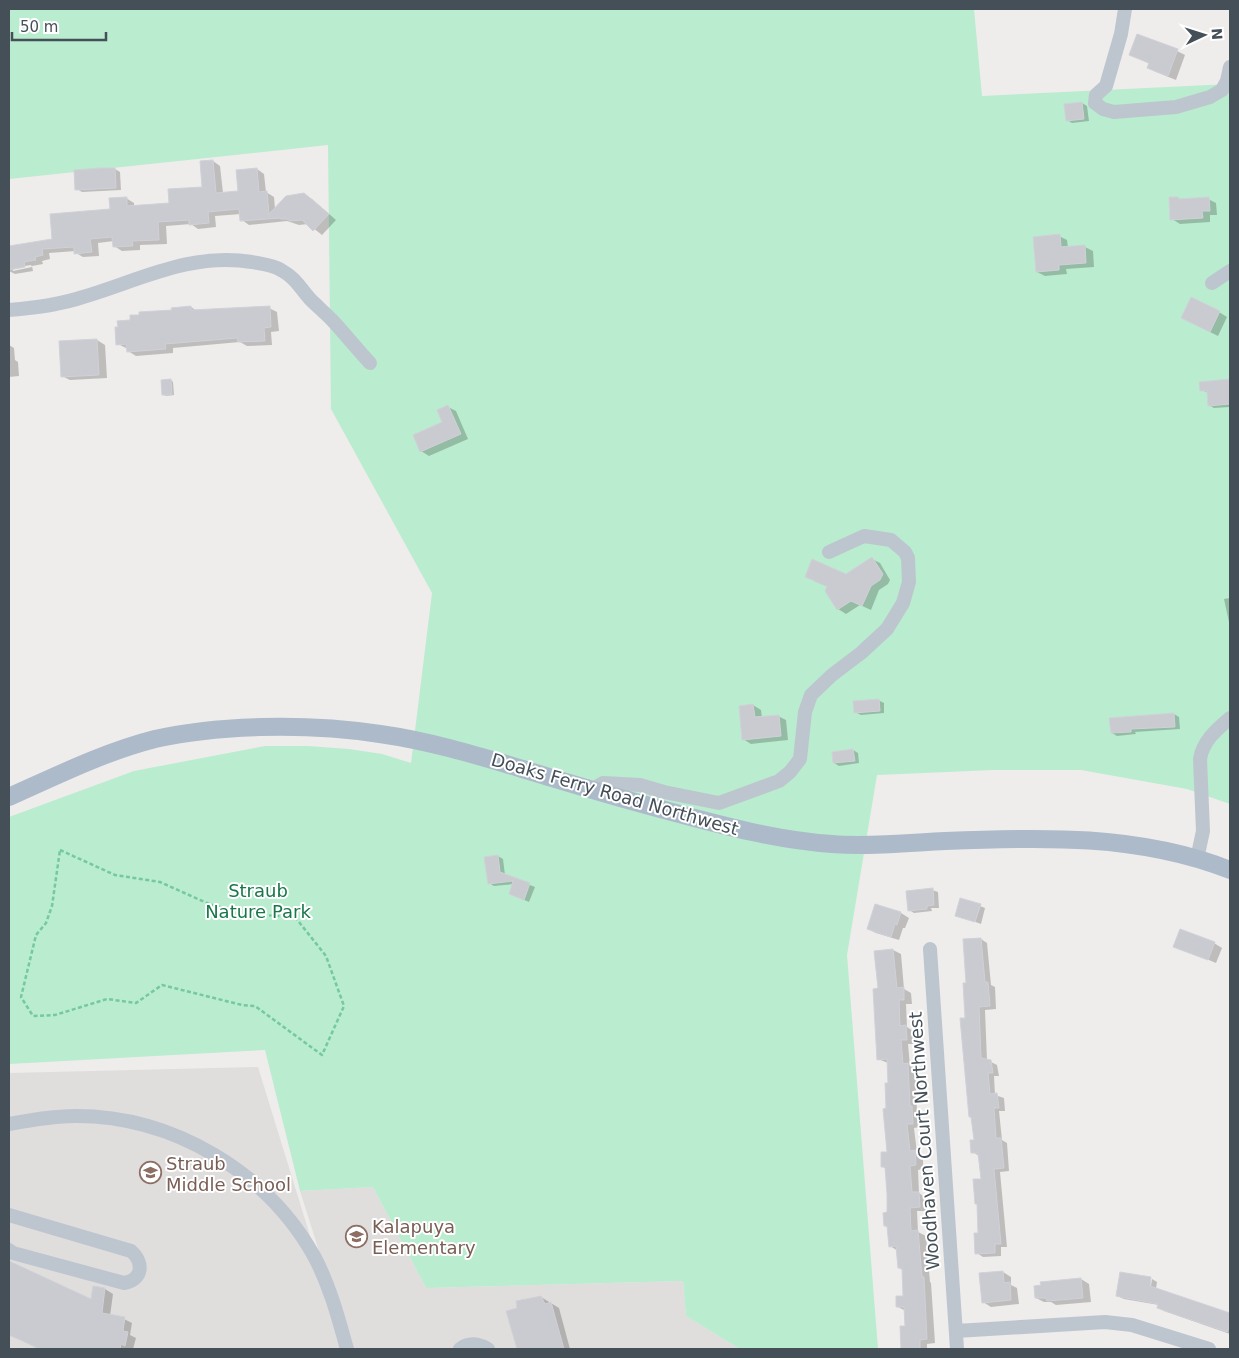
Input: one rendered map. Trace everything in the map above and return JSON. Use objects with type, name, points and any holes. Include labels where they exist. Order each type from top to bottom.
[{"type":"main road","name":"Doaks Ferry Road Northwest","points":[[9,797],[90,762],[156,739],[231,728],[281,727],[345,730],[382,734],[422,742],[730,828],[785,838],[831,844],[867,845],[1006,838],[1092,839],[1149,848],[1196,859],[1230,870]]},
{"type":"street","points":[[1125,9],[1121,34],[1106,86],[1096,95],[1095,103],[1103,109],[1114,112],[1176,107],[1210,97],[1222,90],[1227,81],[1230,67]]},
{"type":"street","points":[[9,310],[52,306],[181,265],[231,258],[280,269],[296,280],[309,298],[332,319],[370,363]]},
{"type":"street","points":[[1212,283],[1230,271]]},
{"type":"street","points":[[591,790],[603,783],[640,785],[719,803],[779,781],[790,772],[800,759],[805,712],[811,695],[887,629],[903,603],[909,582],[908,558],[905,552],[891,540],[864,536],[829,552]]},
{"type":"street","points":[[1196,859],[1203,831],[1200,759],[1202,749],[1206,740],[1230,718]]},
{"type":"street","name":"Woodhaven Court Northwest","points":[[930,949],[957,1349]]},
{"type":"street","points":[[9,1124],[43,1118],[77,1116],[106,1118],[141,1124],[166,1131],[220,1158],[265,1193],[298,1231],[314,1256],[326,1281],[334,1301],[347,1349]]},
{"type":"street","points":[[9,1216],[131,1251],[138,1256],[141,1264],[137,1276],[132,1282],[124,1283],[13,1253],[9,1250]]},
{"type":"street","points":[[956,1331],[1105,1322],[1132,1325],[1210,1349]]},
{"type":"street","points":[[460,1349],[471,1344],[480,1345],[488,1349]]},
{"type":"path","points":[[60,850],[115,875],[160,882],[209,904],[248,914],[294,918],[326,956],[344,1006],[322,1055],[255,1006],[242,1005],[162,985],[136,1003],[107,999],[55,1015],[33,1016],[21,997],[36,935],[46,923],[52,906],[60,850]]},
{"type":"shaded area","name":"Straub Middle School","points":[[258,1067],[345,1349],[9,1349],[9,1073]]},
{"type":"shaded area","name":"Kalapuya Elementary","points":[[373,1187],[426,1288],[683,1281],[686,1316],[740,1349],[350,1349],[300,1191]]},
{"type":"green space","name":"Straub Nature Park","points":[[9,9],[974,9],[982,96],[1230,84],[1230,804],[1187,789],[1081,770],[993,770],[877,775],[847,955],[878,1349],[740,1349],[686,1316],[683,1281],[426,1288],[373,1187],[300,1191],[265,1050],[9,1064],[9,817],[134,771],[265,746],[308,746],[349,749],[382,754],[411,763],[432,593],[331,409],[328,145],[9,179]]},
{"type":"building","points":[[1137,34],[1178,49],[1168,76],[1147,68],[1149,63],[1129,55]]},
{"type":"building","points":[[1082,102],[1084,119],[1066,121],[1064,104]]},
{"type":"building","points":[[213,160],[216,193],[238,191],[236,170],[257,168],[259,192],[267,191],[269,214],[286,196],[304,193],[329,214],[313,231],[302,220],[290,221],[280,218],[240,221],[239,209],[208,212],[209,223],[189,225],[189,220],[158,222],[159,240],[132,241],[133,246],[113,247],[112,237],[90,239],[92,252],[74,254],[74,247],[42,249],[43,255],[35,257],[36,260],[24,262],[25,267],[9,270],[9,246],[52,239],[50,214],[110,209],[109,198],[127,197],[127,206],[169,203],[168,189],[202,187],[200,161]]},
{"type":"building","points":[[115,168],[116,188],[75,190],[74,170]]},
{"type":"building","points":[[1169,197],[1178,197],[1179,199],[1209,197],[1210,211],[1202,211],[1203,218],[1170,220]]},
{"type":"building","points":[[1060,234],[1061,247],[1085,245],[1086,263],[1059,265],[1059,270],[1036,272],[1033,237]]},
{"type":"building","points":[[1191,297],[1220,311],[1210,332],[1181,318]]},
{"type":"building","points":[[191,306],[191,310],[270,306],[271,327],[264,328],[265,341],[238,342],[237,338],[165,344],[166,349],[127,352],[126,344],[116,345],[115,327],[118,327],[117,321],[130,320],[130,315],[139,315],[139,312],[172,310],[171,308]]},
{"type":"building","points":[[97,339],[99,375],[61,377],[59,341]]},
{"type":"building","points":[[171,379],[172,395],[162,395],[161,380]]},
{"type":"building","points":[[1230,379],[1230,404],[1208,406],[1207,391],[1200,391],[1199,382]]},
{"type":"building","points":[[448,405],[461,434],[420,452],[413,435],[442,422],[437,410]]},
{"type":"building","points":[[872,557],[883,574],[880,580],[871,586],[862,606],[851,601],[837,610],[825,591],[827,586],[805,577],[812,559],[846,574]]},
{"type":"building","points":[[879,699],[880,711],[854,713],[853,701]]},
{"type":"building","points":[[753,704],[755,717],[779,715],[781,736],[742,740],[739,706]]},
{"type":"building","points":[[1174,713],[1175,727],[1131,729],[1131,732],[1111,733],[1109,718]]},
{"type":"building","points":[[853,749],[855,761],[833,763],[832,752]]},
{"type":"building","points":[[498,855],[500,872],[530,883],[524,900],[509,894],[513,881],[488,884],[484,857]]},
{"type":"building","points":[[933,888],[934,905],[927,906],[927,909],[908,911],[906,891]]},
{"type":"building","points":[[960,898],[981,904],[975,922],[955,916]]},
{"type":"building","points":[[875,904],[901,912],[891,937],[867,929]]},
{"type":"building","points":[[1180,929],[1215,942],[1208,960],[1173,947]]},
{"type":"building","points":[[981,938],[985,982],[988,982],[990,1006],[979,1007],[981,1058],[991,1060],[993,1073],[988,1073],[990,1094],[997,1093],[999,1108],[994,1108],[996,1138],[1001,1138],[1004,1168],[994,1169],[1001,1244],[995,1244],[995,1253],[975,1254],[974,1233],[978,1233],[977,1204],[975,1204],[973,1179],[981,1179],[978,1153],[971,1153],[970,1140],[974,1140],[971,1117],[969,1117],[960,1018],[965,1018],[963,983],[966,983],[963,939]]},
{"type":"building","points":[[893,949],[897,988],[904,987],[904,1000],[899,1000],[900,1026],[906,1025],[907,1040],[901,1040],[903,1064],[908,1063],[910,1106],[912,1106],[913,1124],[907,1124],[910,1151],[915,1150],[916,1165],[910,1166],[912,1192],[919,1192],[920,1207],[910,1208],[911,1231],[918,1230],[922,1277],[924,1277],[927,1339],[920,1340],[920,1349],[901,1349],[900,1326],[905,1326],[904,1307],[896,1307],[896,1296],[903,1296],[902,1268],[898,1268],[896,1246],[889,1247],[887,1226],[884,1226],[883,1213],[887,1212],[887,1194],[885,1167],[881,1167],[881,1152],[887,1152],[883,1109],[886,1108],[885,1083],[888,1083],[887,1059],[877,1060],[873,989],[878,988],[874,951]]},
{"type":"building","points":[[9,1261],[91,1299],[93,1286],[105,1288],[102,1313],[125,1317],[123,1331],[128,1332],[125,1346],[121,1344],[120,1349],[41,1349],[9,1335]]},
{"type":"building","points":[[1003,1271],[1004,1283],[1010,1282],[1011,1300],[982,1303],[979,1273]]},
{"type":"building","points":[[1120,1272],[1151,1277],[1150,1286],[1230,1313],[1230,1324],[1227,1332],[1157,1308],[1158,1304],[1116,1296]]},
{"type":"building","points":[[1081,1278],[1083,1298],[1047,1301],[1046,1298],[1035,1298],[1034,1286],[1041,1285],[1040,1282]]},
{"type":"building","points":[[541,1296],[545,1304],[551,1302],[564,1349],[517,1349],[506,1311],[517,1308],[516,1301]]},
{"type":"place","name":"Straub Middle School","points":[[150,1173]]},
{"type":"place","name":"Kalapuya Elementary","points":[[356,1236]]}]
